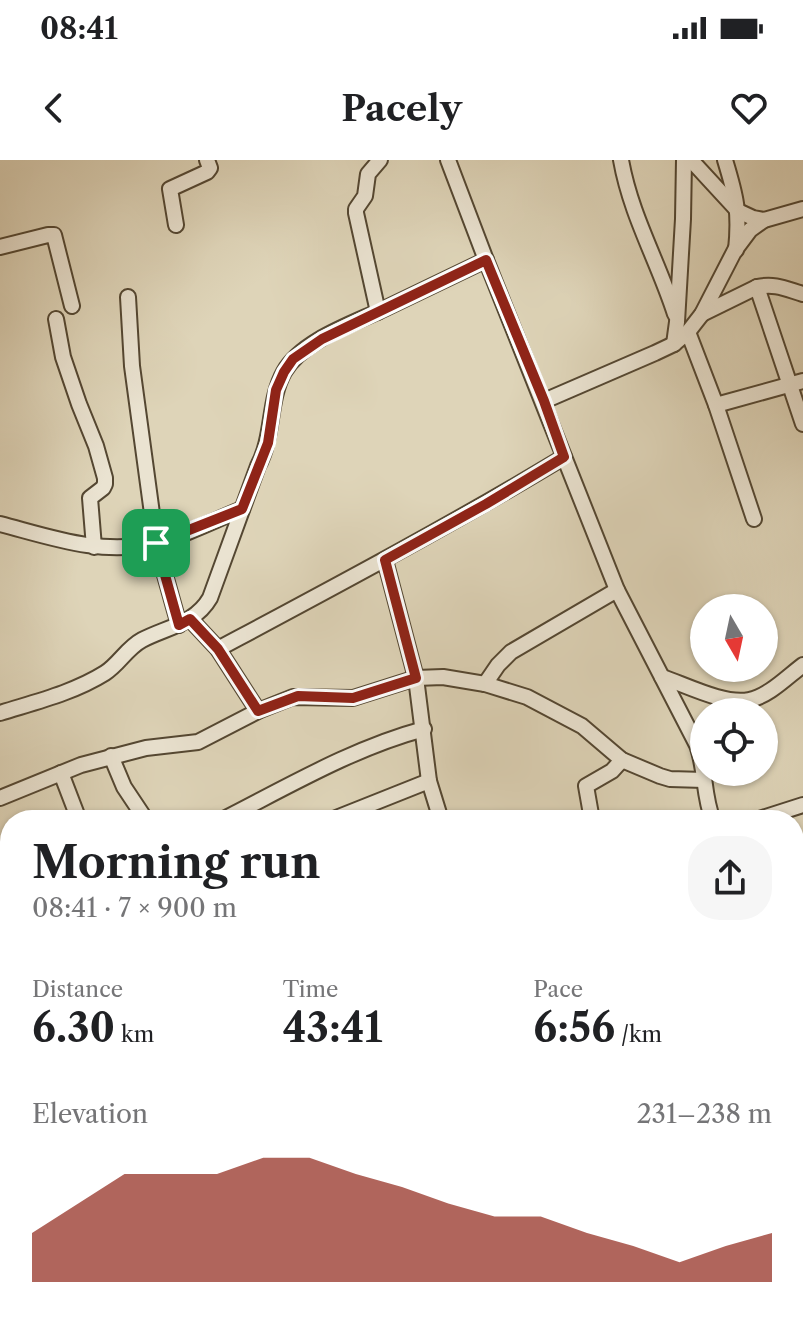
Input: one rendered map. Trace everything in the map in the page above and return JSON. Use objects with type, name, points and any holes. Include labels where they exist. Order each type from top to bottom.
[{"type":"street","points":[[176,225],[170,189],[207,172],[210,168],[207,160]]},
{"type":"street","points":[[378,312],[356,209],[365,196],[366,178],[380,160]]},
{"type":"street","points":[[448,160],[617,590],[690,731]]},
{"type":"street","points":[[621,160],[639,226],[716,405],[754,519]]},
{"type":"street","points":[[683,327],[684,160]]},
{"type":"street","points":[[691,160],[738,211],[764,220]]},
{"type":"street","points":[[725,160],[738,211],[735,250]]},
{"type":"street","points":[[702,314],[735,250],[750,230],[764,220],[803,209]]},
{"type":"street","points":[[0,247],[54,235],[72,306]]},
{"type":"street","points":[[0,713],[82,685],[106,672],[135,644],[184,622],[205,607],[268,443],[276,390],[293,359],[322,339],[486,260]]},
{"type":"street","points":[[544,401],[674,344],[683,327],[702,314],[757,287],[773,284],[803,294]]},
{"type":"street","points":[[757,287],[796,383],[803,424]]},
{"type":"street","points":[[128,297],[132,366],[156,543],[184,622],[218,649],[258,711]]},
{"type":"street","points":[[56,319],[63,357],[105,478],[105,484],[90,498],[94,547]]},
{"type":"street","points":[[716,405],[796,383]]},
{"type":"street","points":[[218,649],[486,504],[564,457]]},
{"type":"street","points":[[0,524],[94,547],[121,547],[156,543],[242,509]]},
{"type":"street","points":[[385,560],[416,678],[429,781],[438,810]]},
{"type":"street","points":[[485,684],[511,652],[617,590]]},
{"type":"street","points":[[662,677],[726,700],[749,700],[803,665]]},
{"type":"street","points":[[0,798],[111,756],[198,742],[258,711],[298,696],[353,698],[416,678],[443,677],[485,684],[527,697],[582,726],[622,760],[670,779],[690,780]]},
{"type":"street","points":[[242,810],[340,761],[388,740],[424,729]]},
{"type":"street","points":[[111,756],[124,787],[139,810]]},
{"type":"street","points":[[590,810],[586,786],[612,771],[622,760]]},
{"type":"street","points":[[61,773],[75,810]]},
{"type":"street","points":[[356,810],[429,781]]},
{"type":"street","points":[[705,786],[709,810]]},
{"type":"route","points":[[486,260],[564,457],[385,560],[416,678],[359,697],[298,696],[258,711],[218,649],[190,619],[179,625],[156,543],[242,509],[268,443],[276,390],[293,359],[322,339],[486,260]]}]
